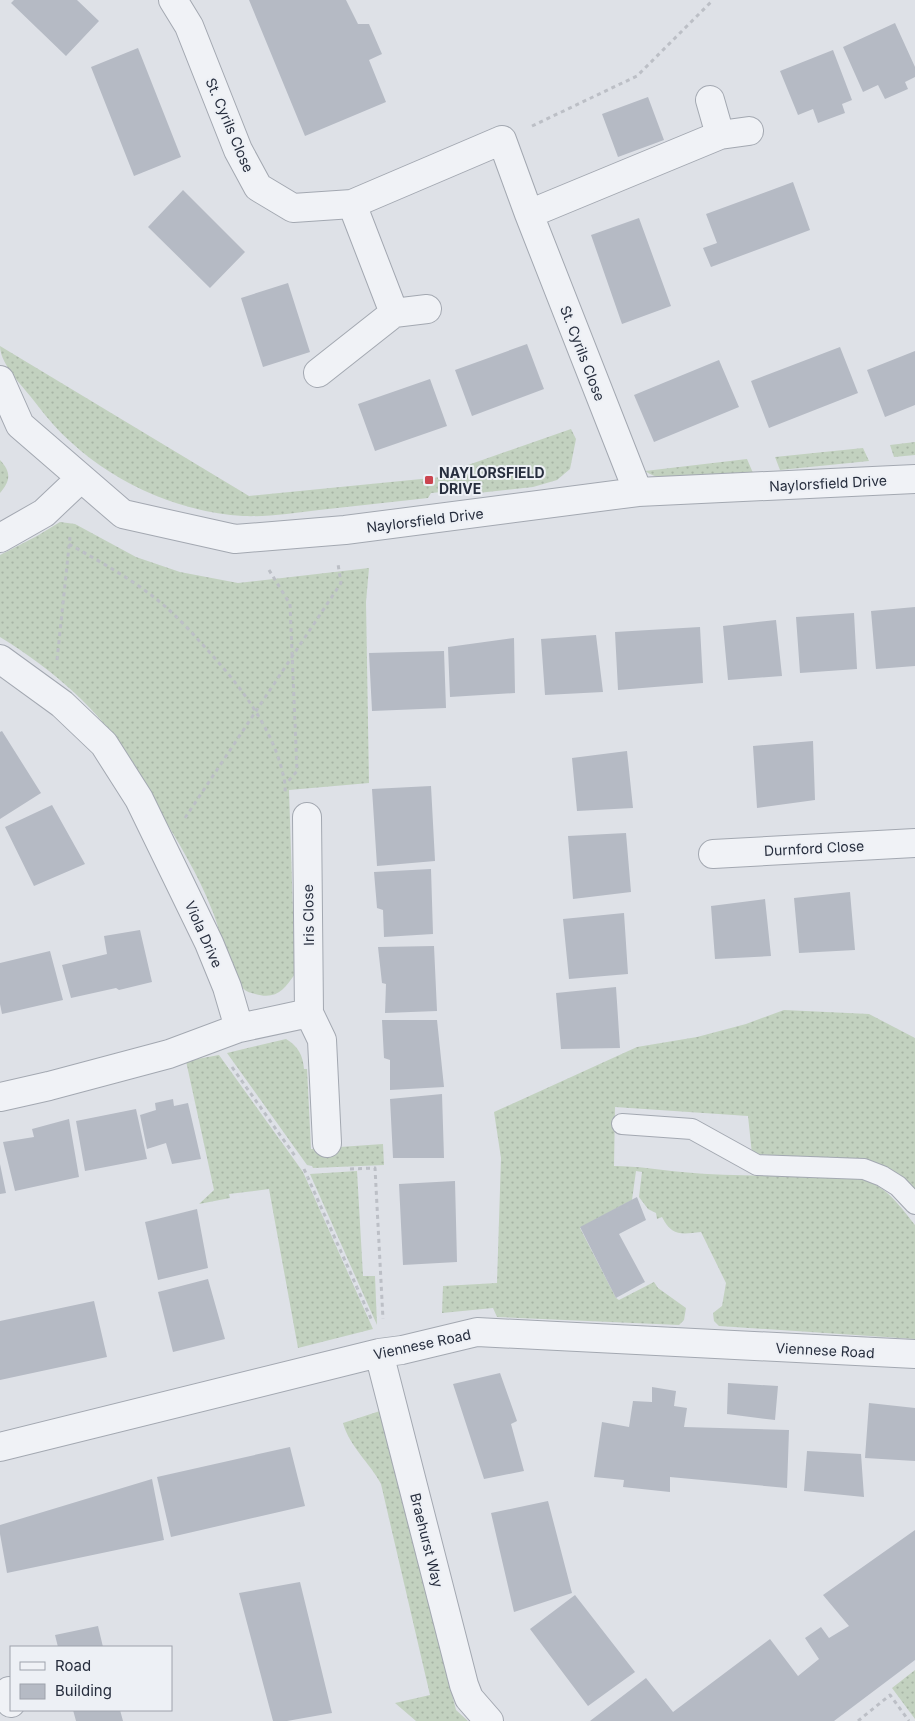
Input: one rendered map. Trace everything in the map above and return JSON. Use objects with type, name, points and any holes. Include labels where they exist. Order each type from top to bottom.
[{"type":"street","name":"St. Cyrils Close","points":[[173,0],[189,26],[238,150],[258,187],[293,208],[352,204],[502,140],[638,492]]},
{"type":"street","points":[[710,100],[720,135]]},
{"type":"street","points":[[529,214],[720,135],[750,131]]},
{"type":"street","points":[[352,204],[394,313]]},
{"type":"street","points":[[318,373],[394,313],[427,309]]},
{"type":"street","name":"Naylorsfield Drive","points":[[0,380],[20,425],[123,514],[235,539],[334,531],[638,492],[915,479]]},
{"type":"street","points":[[0,538],[44,513],[81,478]]},
{"type":"street","name":"Viola Drive","points":[[0,659],[62,704],[104,744],[139,799],[209,943],[227,987],[228,1032]]},
{"type":"street","name":"Iris Close","points":[[307,816],[309,1012],[322,1040],[327,1143]]},
{"type":"street","name":"Durnford Close","points":[[713,854],[915,843]]},
{"type":"street","points":[[0,1097],[169,1054],[228,1032],[309,1012]]},
{"type":"street","name":"Viennese Road","points":[[0,1447],[378,1344],[402,1350],[477,1332],[915,1354]]},
{"type":"street","name":"Braehurst Way","points":[[378,1344],[464,1685],[468,1698],[488,1721]]},
{"type":"lane","points":[[622,1124],[692,1129],[757,1165],[864,1169],[882,1176],[898,1186],[915,1204]]},
{"type":"path","points":[[502,140],[637,76],[713,0]]},
{"type":"path","points":[[44,690],[56,671],[71,520],[57,501]]},
{"type":"path","points":[[158,838],[178,828],[341,583],[334,531]]},
{"type":"path","points":[[268,536],[269,572],[290,604],[297,771],[286,784]]},
{"type":"path","points":[[69,544],[148,592],[182,622],[225,669],[256,710],[276,751],[286,784],[283,811],[307,816]]},
{"type":"path","points":[[228,1032],[222,1053],[306,1171],[376,1329],[378,1344]]},
{"type":"path","points":[[345,1169],[375,1168],[383,1322],[378,1344]]},
{"type":"path","points":[[858,1721],[890,1696],[909,1721]]},
{"type":"green space","points":[[0,346],[249,496],[472,474],[468,465],[571,429],[576,439],[570,469],[557,480],[533,487],[478,493],[473,489],[431,493],[428,498],[271,515],[243,516],[213,512],[184,506],[128,483],[79,449],[57,429],[15,378],[4,362]]},
{"type":"green space","points":[[915,442],[915,455],[894,457],[890,445]]},
{"type":"green space","points":[[863,448],[869,461],[780,470],[775,457]]},
{"type":"green space","points":[[747,459],[753,473],[682,480],[668,479],[645,471]]},
{"type":"green space","points":[[0,460],[8,473],[8,481],[0,493]]},
{"type":"green space","points":[[60,522],[75,524],[136,557],[180,572],[238,583],[369,568],[366,602],[369,783],[289,790],[295,974],[283,989],[274,995],[262,996],[246,991],[234,976],[215,919],[200,883],[139,772],[108,728],[58,678],[0,637],[0,555]]},
{"type":"green space","points":[[784,1010],[869,1014],[915,1038],[915,1190],[900,1177],[871,1161],[752,1154],[748,1116],[615,1107],[614,1166],[715,1174],[822,1175],[860,1179],[879,1186],[896,1201],[915,1225],[915,1339],[719,1326],[714,1321],[713,1313],[722,1306],[726,1283],[701,1232],[678,1233],[670,1228],[662,1217],[657,1219],[656,1213],[648,1209],[639,1197],[642,1172],[636,1171],[632,1200],[580,1228],[616,1298],[619,1300],[654,1282],[658,1288],[686,1308],[684,1320],[679,1325],[497,1317],[493,1308],[442,1313],[443,1286],[497,1283],[501,1158],[494,1112],[637,1047],[697,1037],[746,1024]]},
{"type":"green space","points":[[286,1039],[297,1048],[301,1055],[304,1069],[307,1069],[311,1149],[383,1144],[384,1165],[313,1168],[307,1165],[227,1053]]},
{"type":"green space","points":[[219,1055],[303,1172],[373,1329],[298,1348],[269,1189],[229,1194],[230,1198],[199,1204],[214,1190],[186,1061]]},
{"type":"green space","points":[[357,1171],[363,1276],[375,1276],[377,1325],[310,1174]]},
{"type":"green space","points":[[380,1411],[456,1710],[468,1721],[416,1721],[395,1703],[430,1695],[381,1484],[350,1439],[343,1423]]},
{"type":"green space","points":[[915,1670],[915,1719],[892,1688]]},
{"type":"building","points":[[14,0],[77,0],[99,21],[66,56],[11,3]]},
{"type":"building","points":[[249,0],[346,0],[358,24],[369,24],[382,54],[369,60],[386,102],[305,136]]},
{"type":"building","points":[[895,23],[915,67],[915,77],[905,82],[908,89],[885,99],[878,85],[863,92],[843,47]]},
{"type":"building","points":[[138,48],[181,157],[134,176],[91,67]]},
{"type":"building","points":[[833,50],[852,100],[842,104],[845,113],[818,123],[813,109],[798,115],[780,71]]},
{"type":"building","points":[[648,97],[664,140],[618,157],[602,114]]},
{"type":"building","points":[[793,182],[810,230],[711,267],[703,248],[717,243],[706,214]]},
{"type":"building","points":[[183,190],[245,252],[210,288],[148,227]]},
{"type":"building","points":[[639,218],[671,306],[622,324],[591,235]]},
{"type":"building","points":[[288,283],[310,352],[263,367],[241,298]]},
{"type":"building","points":[[527,344],[544,389],[472,416],[455,370]]},
{"type":"building","points":[[840,347],[858,393],[769,428],[751,381]]},
{"type":"building","points":[[915,351],[915,405],[885,417],[867,370]]},
{"type":"building","points":[[719,360],[739,407],[654,442],[634,395]]},
{"type":"building","points":[[430,379],[447,426],[375,451],[358,404]]},
{"type":"building","points":[[915,607],[915,666],[876,669],[871,611]]},
{"type":"building","points":[[854,613],[857,669],[800,673],[796,617]]},
{"type":"building","points":[[776,620],[782,676],[728,680],[723,626]]},
{"type":"building","points":[[700,627],[703,683],[618,690],[615,632]]},
{"type":"building","points":[[596,635],[603,692],[545,695],[541,639]]},
{"type":"building","points":[[514,638],[515,693],[450,697],[448,647]]},
{"type":"building","points":[[444,651],[446,708],[372,711],[369,653]]},
{"type":"building","points":[[2,731],[41,793],[0,819],[0,732]]},
{"type":"building","points":[[813,741],[815,800],[757,808],[753,746]]},
{"type":"building","points":[[627,751],[633,808],[577,811],[572,758]]},
{"type":"building","points":[[431,786],[435,861],[377,866],[372,789]]},
{"type":"building","points":[[52,805],[85,864],[34,886],[5,827]]},
{"type":"building","points":[[626,833],[631,892],[573,899],[568,836]]},
{"type":"building","points":[[431,869],[433,934],[384,937],[383,910],[377,908],[374,872]]},
{"type":"building","points":[[850,892],[855,950],[799,953],[794,898]]},
{"type":"building","points":[[765,899],[771,956],[715,959],[711,906]]},
{"type":"building","points":[[624,913],[628,974],[569,979],[563,919]]},
{"type":"building","points":[[140,930],[152,982],[71,998],[62,965],[107,954],[104,936]]},
{"type":"building","points":[[434,946],[437,1011],[385,1013],[386,984],[382,983],[378,947]]},
{"type":"building","points":[[50,951],[63,1000],[2,1014],[0,1004],[0,963]]},
{"type":"building","points":[[616,987],[620,1048],[561,1049],[556,993]]},
{"type":"building","points":[[382,1020],[437,1020],[444,1087],[390,1090],[390,1060],[384,1058]]},
{"type":"building","points":[[442,1094],[444,1158],[393,1158],[390,1099]]},
{"type":"building","points":[[173,1099],[174,1106],[188,1103],[201,1159],[172,1164],[166,1143],[147,1149],[140,1115],[156,1110],[155,1103]]},
{"type":"building","points":[[136,1109],[147,1159],[85,1171],[76,1121]]},
{"type":"building","points":[[69,1119],[79,1177],[15,1191],[3,1142],[34,1137],[32,1129]]},
{"type":"building","points":[[0,1164],[6,1193],[0,1194]]},
{"type":"building","points":[[455,1181],[457,1262],[403,1265],[399,1184]]},
{"type":"building","points":[[637,1197],[646,1220],[619,1234],[645,1282],[616,1298],[580,1227]]},
{"type":"building","points":[[197,1209],[208,1268],[158,1280],[145,1222]]},
{"type":"building","points":[[208,1279],[225,1339],[173,1352],[158,1292]]},
{"type":"building","points":[[94,1301],[107,1357],[0,1380],[0,1321]]},
{"type":"building","points":[[500,1373],[517,1421],[511,1424],[524,1471],[484,1479],[453,1384]]},
{"type":"building","points":[[728,1383],[778,1386],[775,1420],[727,1414]]},
{"type":"building","points":[[652,1387],[676,1391],[674,1406],[687,1408],[684,1427],[789,1430],[787,1488],[670,1477],[670,1492],[623,1487],[624,1480],[594,1477],[602,1422],[629,1427],[633,1401],[652,1402]]},
{"type":"building","points":[[869,1403],[915,1408],[915,1461],[865,1458]]},
{"type":"building","points":[[290,1447],[305,1506],[171,1537],[157,1477]]},
{"type":"building","points":[[807,1451],[861,1454],[864,1497],[804,1491]]},
{"type":"building","points":[[152,1479],[164,1540],[7,1573],[0,1525]]},
{"type":"building","points":[[548,1501],[572,1593],[514,1612],[491,1513]]},
{"type":"building","points":[[915,1530],[915,1660],[834,1721],[590,1721],[646,1678],[673,1712],[770,1639],[798,1676],[819,1659],[805,1638],[821,1627],[829,1638],[849,1626],[823,1595]]},
{"type":"building","points":[[300,1582],[332,1713],[287,1721],[273,1721],[239,1593]]},
{"type":"building","points":[[575,1595],[635,1672],[588,1706],[530,1629]]},
{"type":"building","points":[[98,1626],[103,1646],[58,1646],[55,1635]]},
{"type":"building","points":[[73,1711],[120,1711],[123,1721],[76,1721]]},
{"type":"place","name":"NAYLORSFIELD DRIVE","points":[[429,480]]}]
